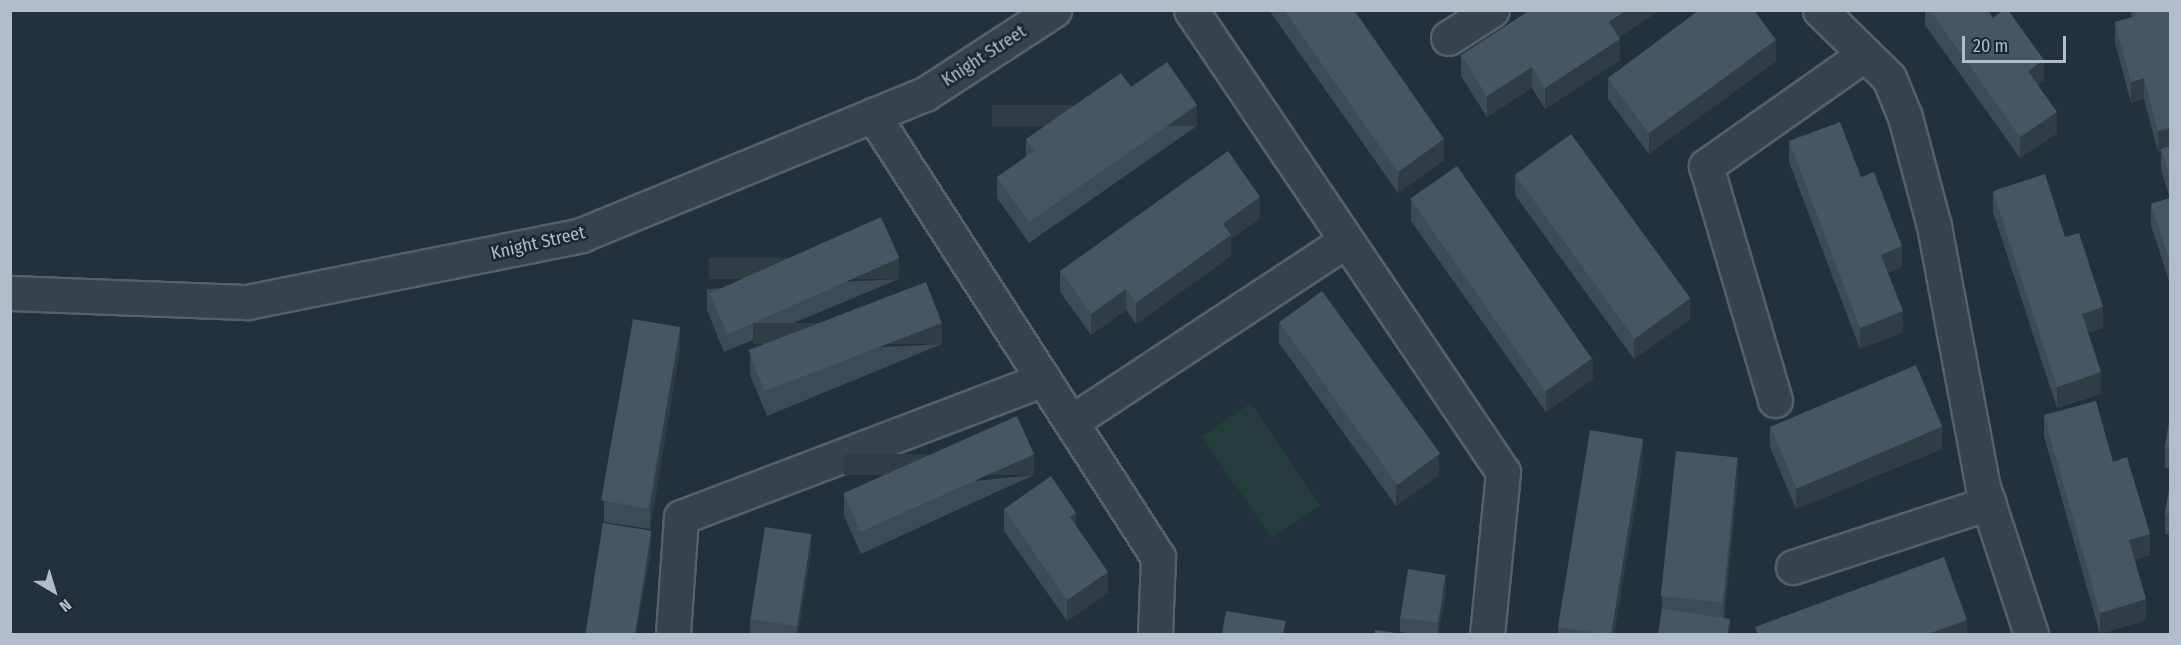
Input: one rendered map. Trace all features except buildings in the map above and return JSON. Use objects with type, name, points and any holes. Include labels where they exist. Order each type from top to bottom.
[{"type":"street","name":"Knight Street","points":[[10,293],[247,302],[569,238],[925,94],[1054,10]]},
{"type":"street","points":[[1191,10],[1503,472],[1487,634]]},
{"type":"street","points":[[1448,38],[1491,10]]},
{"type":"street","points":[[1820,10],[1889,78],[1905,117],[1934,226],[1983,487],[2031,634]]},
{"type":"street","points":[[1774,400],[1706,166],[1865,54]]},
{"type":"street","points":[[873,115],[1158,557],[1155,634]]},
{"type":"street","points":[[1071,422],[1347,241]]},
{"type":"street","points":[[673,634],[681,517],[1044,379]]},
{"type":"street","points":[[1793,567],[1989,503]]},
{"type":"green space","points":[[1251,403],[1320,506],[1271,539],[1202,436]]}]
